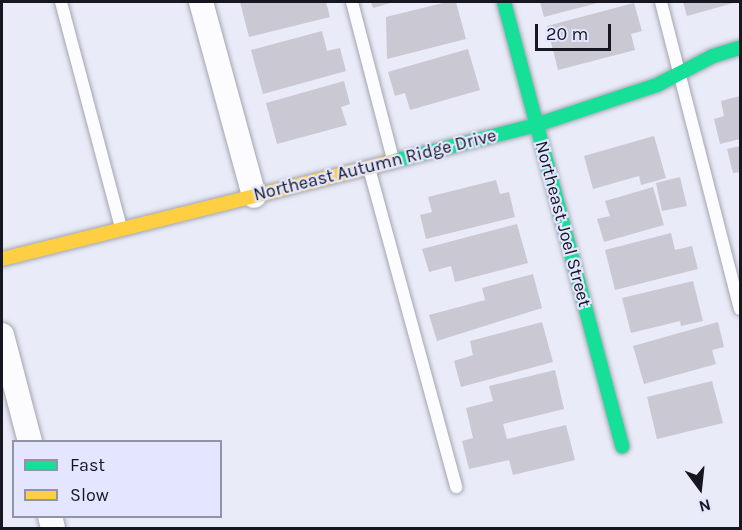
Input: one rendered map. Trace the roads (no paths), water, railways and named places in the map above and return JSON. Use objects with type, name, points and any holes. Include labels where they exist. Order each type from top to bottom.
[{"type":"street","points":[[201,2],[254,196]]},
{"type":"street","name":"Northeast Joel Street","points":[[504,2],[622,447]]},
{"type":"street","name":"Northeast Autumn Ridge Drive","points":[[2,259],[536,125],[741,48]]},
{"type":"street","points":[[2,335],[30,440]]},
{"type":"lane","points":[[61,2],[121,229]]},
{"type":"lane","points":[[352,2],[393,160]]},
{"type":"lane","points":[[661,2],[741,309]]},
{"type":"lane","points":[[369,166],[456,487]]}]
